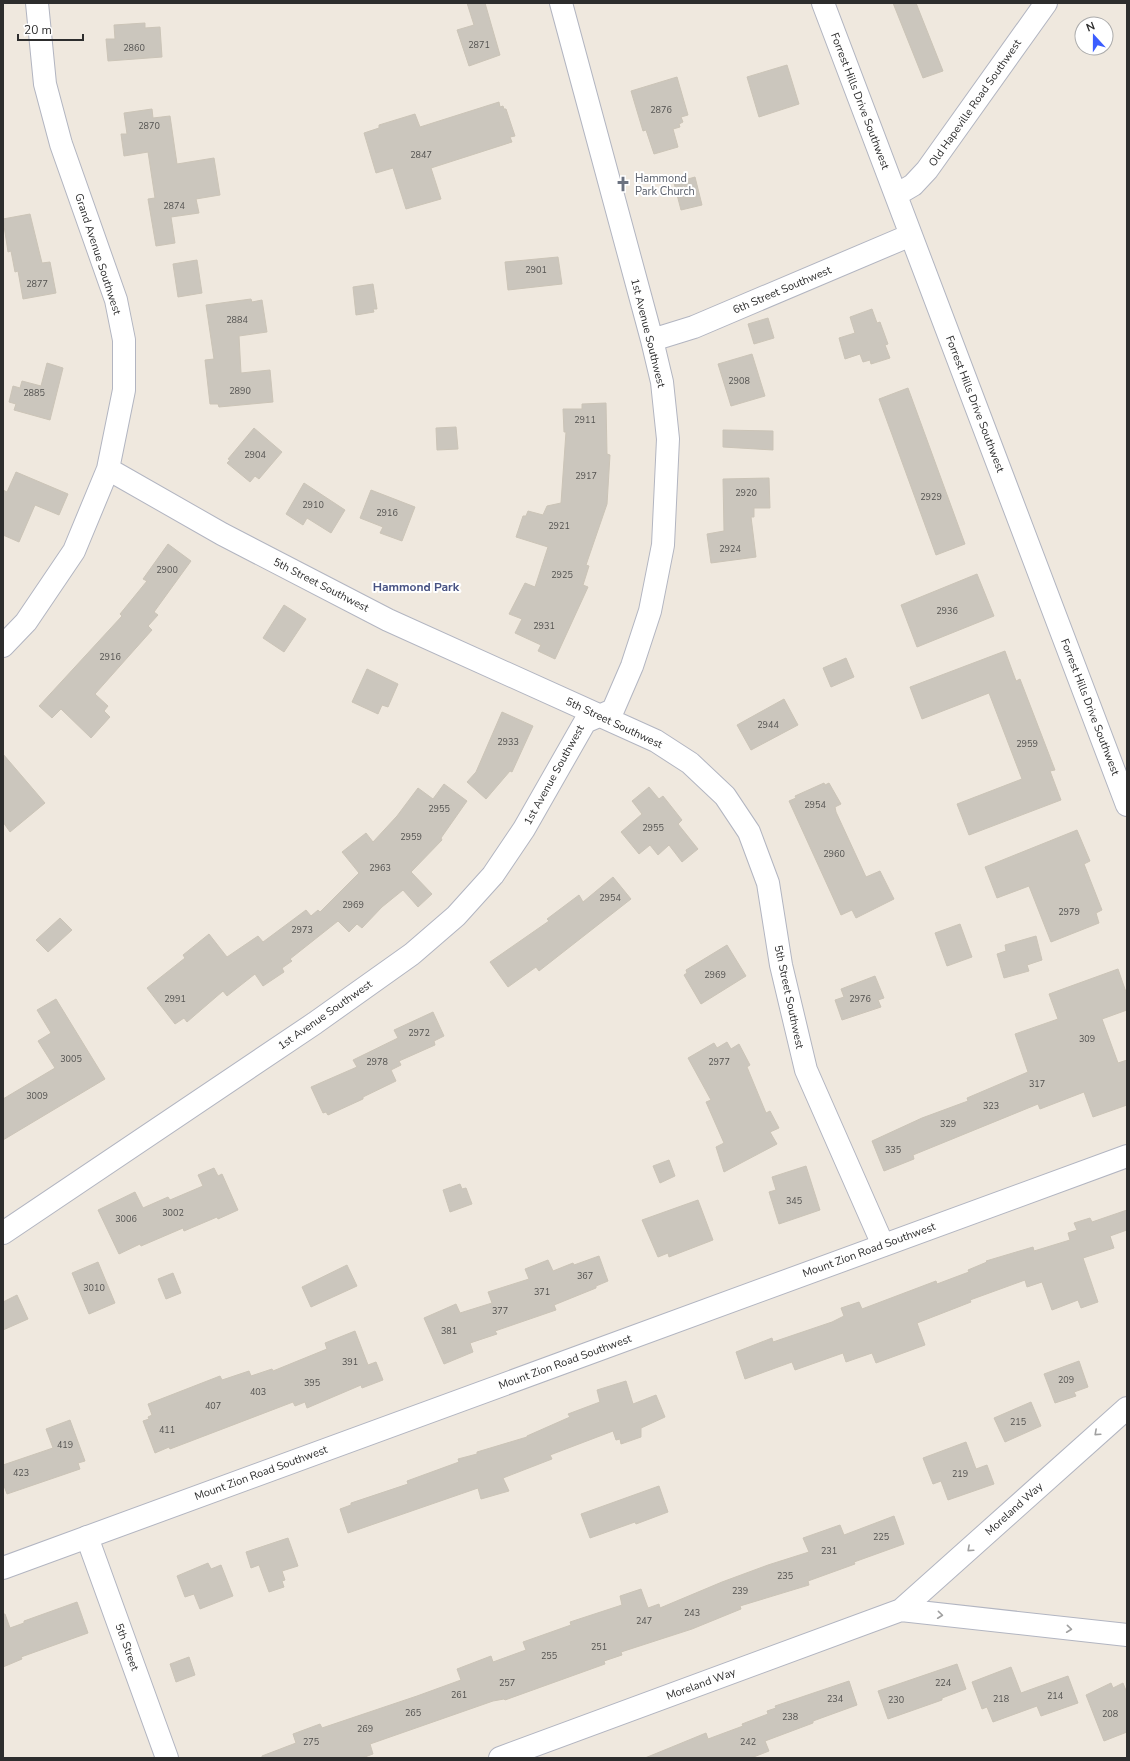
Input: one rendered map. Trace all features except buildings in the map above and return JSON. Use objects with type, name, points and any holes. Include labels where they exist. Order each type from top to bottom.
[{"type":"street","name":"Grand Avenue Southwest","points":[[3,646],[26,622],[74,551],[108,469],[124,390],[124,340],[116,300],[61,144],[45,84],[37,3]]},
{"type":"street","name":"1st Avenue Southwest","points":[[3,1233],[315,1023],[412,954],[456,916],[493,875],[524,829],[585,722],[613,710],[632,666],[650,611],[663,545],[668,439],[662,382],[652,340],[561,3]]},
{"type":"street","name":"Forrest Hills Drive Southwest","points":[[823,3],[1127,805]]},
{"type":"street","name":"Old Hapeville Road Southwest","points":[[896,195],[913,185],[927,170],[1046,3]]},
{"type":"street","name":"6th Street Southwest","points":[[652,340],[694,327],[911,235]]},
{"type":"street","name":"5th Street Southwest","points":[[108,469],[222,534],[388,620],[656,741],[690,762],[725,796],[749,832],[768,883],[781,965],[806,1070],[883,1245]]},
{"type":"street","name":"Mount Zion Road Southwest","points":[[3,1568],[1127,1156]]},
{"type":"street","name":"Moreland Way","points":[[500,1758],[902,1610],[1127,1408]]},
{"type":"street","name":"5th Street","points":[[87,1537],[167,1758]]},
{"type":"street","name":"Moreland Way","points":[[902,1610],[1127,1635]]},
{"type":"place","name":"Hammond Park Church","points":[[623,184]]},
{"type":"district","name":"Hammond Park","points":[[416,587]]}]
